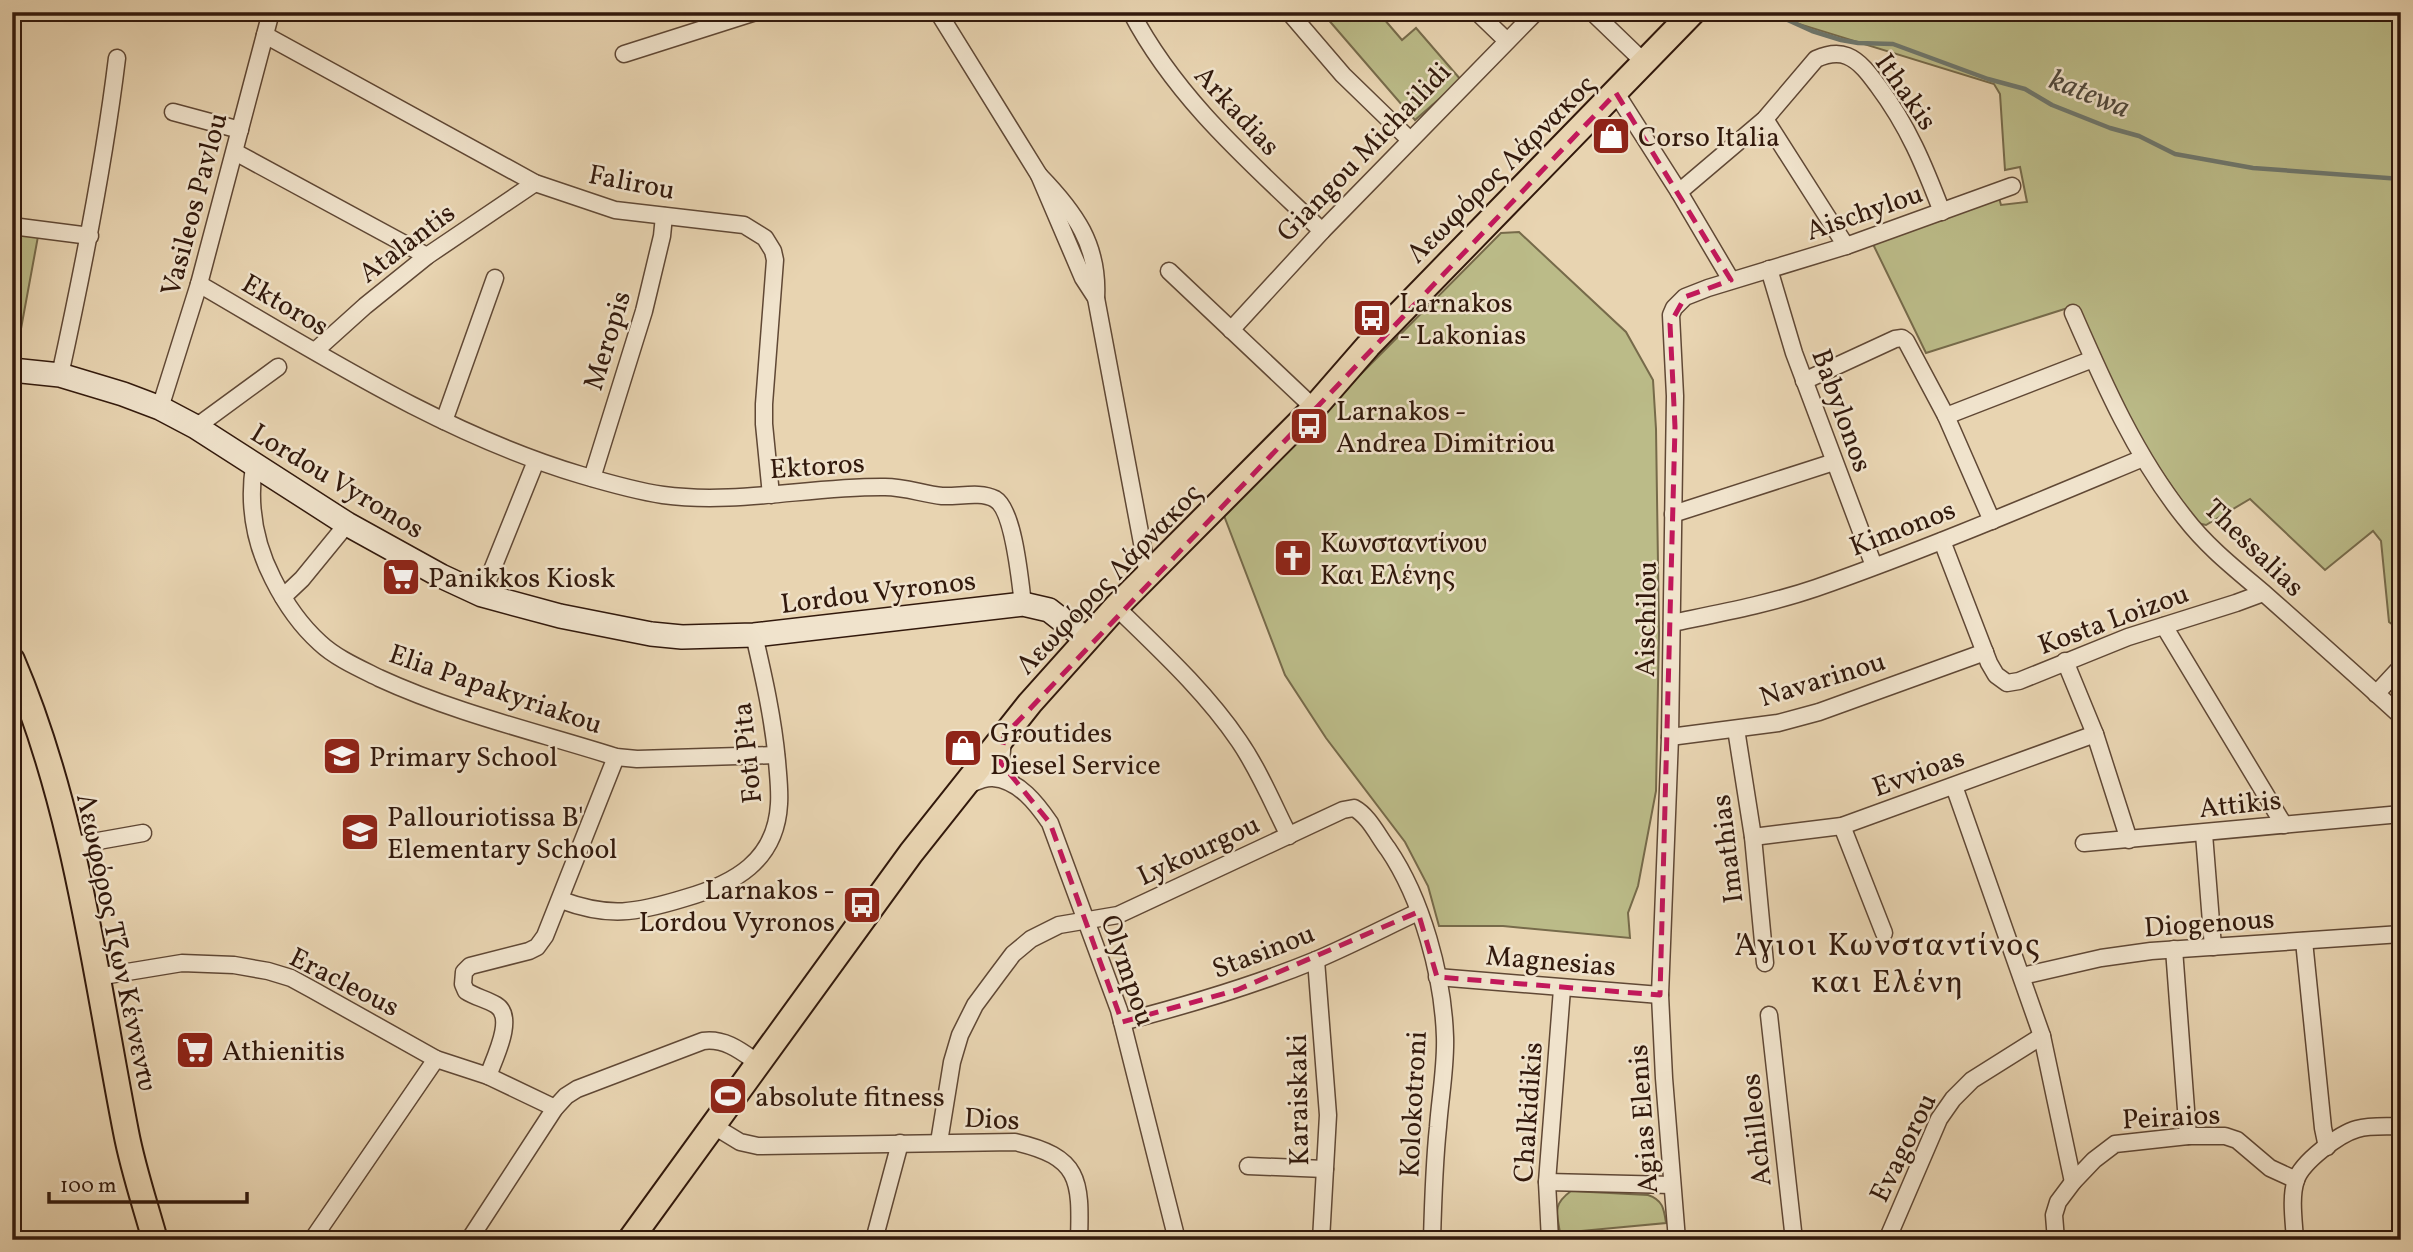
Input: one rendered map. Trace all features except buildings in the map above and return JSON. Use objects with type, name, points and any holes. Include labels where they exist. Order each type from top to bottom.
[{"type":"main road","name":"Λεωφόρος Λάρνακος","points":[[630,1240],[911,853],[1086,639],[1314,408],[1368,346],[1693,12]]},
{"type":"main road","name":"Λεωφόρος Τζων Κέννεντυ","points":[[12,660],[31,703],[46,749],[70,846],[126,1134],[155,1240]]},
{"type":"street","name":"Vasileos Pavlou","points":[[160,408],[199,284],[271,12]]},
{"type":"street","points":[[624,54],[756,12]]},
{"type":"street","points":[[938,12],[1040,176],[1083,278],[1096,298]]},
{"type":"street","name":"Arkadias","points":[[1131,12],[1161,64],[1204,117],[1322,231]]},
{"type":"street","points":[[1289,12],[1343,75],[1410,140]]},
{"type":"street","points":[[1477,12],[1507,41]]},
{"type":"street","name":"Giangou Michailidi","points":[[1231,330],[1322,231],[1536,12]]},
{"type":"street","points":[[1592,12],[1645,63]]},
{"type":"street","name":"Falirou","points":[[265,35],[535,183],[615,210],[744,225],[765,238],[774,251],[764,414],[771,495]]},
{"type":"street","name":"Ithakis","points":[[1679,192],[1765,119],[1816,59],[1831,54],[1849,56],[1868,73],[1902,119],[1942,212]]},
{"type":"street","points":[[60,376],[90,236],[109,125],[117,58]]},
{"type":"street","points":[[1616,93],[1731,279]]},
{"type":"street","points":[[173,112],[240,130]]},
{"type":"street","points":[[1765,119],[1846,246]]},
{"type":"street","points":[[235,152],[427,256]]},
{"type":"street","points":[[1040,176],[1055,191],[1090,246],[1097,274],[1096,298],[1148,575]]},
{"type":"street","name":"Atalantis","points":[[315,351],[427,256],[535,183]]},
{"type":"street","name":"Aischylou","points":[[1731,279],[1846,246],[2012,186]]},
{"type":"street","name":"Meropis","points":[[592,478],[644,311],[662,236],[664,216]]},
{"type":"street","points":[[12,226],[90,236]]},
{"type":"street","points":[[1074,253],[1090,246]]},
{"type":"street","name":"Babylonos","points":[[1769,269],[1804,380],[1874,566]]},
{"type":"street","points":[[1169,271],[1314,408]]},
{"type":"street","points":[[444,421],[495,278]]},
{"type":"street","name":"Aischilou","points":[[1660,995],[1672,623],[1675,396],[1671,315],[1679,301],[1685,297],[1731,279]]},
{"type":"street","name":"Ektoros","points":[[199,284],[395,398],[536,461],[592,478],[666,495],[692,497],[887,487],[942,496],[991,497],[1001,504],[1008,521],[1023,604]]},
{"type":"street","name":"Thessalias","points":[[2073,313],[2143,458],[2183,516],[2203,539],[2401,716]]},
{"type":"street","points":[[1804,380],[1902,338],[1910,346],[1946,416],[1992,521]]},
{"type":"street","points":[[1946,416],[2093,359]]},
{"type":"street","points":[[196,427],[278,368]]},
{"type":"street","name":"Lordou Vyronos","points":[[12,370],[60,376],[160,408],[196,427],[347,524],[441,576],[482,594],[560,616],[651,634],[682,637],[754,635],[1023,604],[1049,610],[1086,639]]},
{"type":"street","name":"Kimonos","points":[[1672,623],[1815,588],[1942,541],[2143,458]]},
{"type":"street","points":[[482,594],[536,461]]},
{"type":"street","points":[[1673,514],[1834,463]]},
{"type":"street","name":"Elia Papakyriakou","points":[[254,466],[250,490],[256,540],[283,597],[321,644],[365,671],[409,692],[617,757],[637,759],[776,755]]},
{"type":"street","points":[[283,597],[347,524]]},
{"type":"street","points":[[1942,541],[1987,657]]},
{"type":"street","name":"Kosta Loizou","points":[[1987,657],[1996,675],[2007,683],[2019,681],[2128,636],[2263,593]]},
{"type":"street","points":[[1116,607],[1218,713],[1240,742],[1289,836]]},
{"type":"street","points":[[2164,626],[2284,825]]},
{"type":"street","name":"Foti Pita","points":[[561,900],[587,910],[612,912],[663,905],[701,893],[739,876],[763,852],[773,835],[780,797],[772,715],[754,635]]},
{"type":"street","name":"Navarinou","points":[[1670,737],[1778,723],[1987,657]]},
{"type":"street","points":[[2065,661],[2095,734],[2129,840]]},
{"type":"street","points":[[2376,694],[2401,667]]},
{"type":"street","name":"Imathias","points":[[1736,729],[1753,838],[1765,963]]},
{"type":"street","name":"Evvioas","points":[[1753,838],[1842,826],[2095,734]]},
{"type":"street","points":[[1004,736],[1001,763],[1010,779]]},
{"type":"street","points":[[488,1076],[503,1033],[504,1017],[498,1006],[466,991],[463,984],[464,972],[470,966],[537,947],[545,936],[617,757]]},
{"type":"street","points":[[985,760],[1026,793]]},
{"type":"street","name":"Olympou","points":[[963,787],[993,778],[1007,782],[1026,793],[1050,823],[1122,1022],[1177,1240]]},
{"type":"street","points":[[1954,786],[2042,1035],[2073,1182]]},
{"type":"street","name":"Kolokotroni","points":[[1332,815],[1354,808],[1367,819],[1395,860],[1418,912],[1437,977],[1445,1038],[1435,1158],[1432,1240]]},
{"type":"street","name":"Attikis","points":[[2084,844],[2401,814]]},
{"type":"street","name":"Lykourgou","points":[[939,1142],[952,1062],[960,1035],[975,1005],[1013,954],[1031,939],[1059,925],[1118,915],[1332,815]]},
{"type":"street","points":[[1842,826],[1884,933]]},
{"type":"street","points":[[70,846],[143,833]]},
{"type":"street","points":[[2204,834],[2213,947]]},
{"type":"street","name":"Stasinou","points":[[1122,1022],[1201,1002],[1316,960],[1418,912]]},
{"type":"street","name":"Diogenous","points":[[2022,976],[2101,958],[2174,949],[2401,934]]},
{"type":"street","points":[[2304,942],[2327,1147]]},
{"type":"street","points":[[2174,949],[2188,1136]]},
{"type":"street","name":"Karaiskaki","points":[[1316,960],[1328,1115],[1321,1240]]},
{"type":"street","name":"Eracleous","points":[[97,977],[182,963],[234,965],[268,971],[290,978],[313,990],[436,1059],[488,1076],[555,1108]]},
{"type":"street","name":"Magnesias","points":[[1437,977],[1660,995]]},
{"type":"street","name":"Chalkidikis","points":[[1550,1240],[1547,1182],[1562,989]]},
{"type":"street","name":"Agias Elenis","points":[[1660,995],[1677,1240]]},
{"type":"street","name":"Achilleos","points":[[1769,1015],[1794,1240]]},
{"type":"street","name":"Evagorou","points":[[1887,1240],[1939,1119],[1953,1099],[1972,1080],[2042,1035]]},
{"type":"street","points":[[469,1240],[555,1108],[577,1089],[703,1041],[725,1042],[758,1063]]},
{"type":"street","points":[[312,1240],[436,1059]]},
{"type":"street","name":"Dios","points":[[712,1125],[740,1142],[758,1146],[1015,1142],[1039,1147],[1055,1156],[1068,1169],[1077,1185],[1079,1240]]},
{"type":"street","points":[[2295,1240],[2296,1180],[2306,1164],[2327,1147],[2357,1129],[2401,1126]]},
{"type":"street","name":"Peiraios","points":[[2056,1240],[2056,1208],[2073,1182],[2094,1160],[2115,1144],[2188,1136],[2232,1137],[2270,1168],[2296,1180]]},
{"type":"street","points":[[874,1240],[900,1143]]},
{"type":"street","points":[[1248,1166],[1325,1170]]},
{"type":"street","points":[[1547,1182],[1672,1185]]},
{"type":"highlighted area","points":[[1616,93],[1731,280],[1685,297],[1670,324],[1675,427],[1660,995],[1437,977],[1418,912],[1237,990],[1122,1022],[1050,823],[1001,763],[1004,736]]},
{"type":"green space","points":[[1331,12],[1378,12],[1402,40],[1416,28],[1461,80],[1415,120],[1326,17]]},
{"type":"green space","points":[[1760,12],[2401,12],[2401,631],[2389,622],[2381,541],[2373,531],[2325,570],[2250,499],[2206,525],[2197,523],[2133,430],[2074,306],[1926,353],[1870,238],[1998,194],[2001,205],[2027,202],[2020,167],[2005,170],[2000,94],[1994,84]]},
{"type":"green space","points":[[12,228],[39,231],[18,345],[12,344]]},
{"type":"green space","points":[[1519,232],[1626,332],[1653,380],[1659,632],[1656,791],[1638,886],[1628,913],[1630,938],[1503,926],[1439,926],[1428,886],[1405,842],[1326,738],[1285,675],[1223,513],[1501,233]]},
{"type":"green space","points":[[1571,1191],[1648,1195],[1662,1206],[1666,1223],[1560,1233],[1558,1205]]},
{"type":"waterway","name":"katewa","points":[[1770,12],[1812,31],[1841,40],[1893,44],[1988,79],[2025,89],[2052,105],[2110,128],[2139,136],[2175,154],[2253,168],[2401,179]]},
{"type":"place","name":"Corso Italia","points":[[1611,136]]},
{"type":"place","name":"Larnakos - Lakonias","points":[[1372,318]]},
{"type":"place","name":"Larnakos - Andrea Dimitriou","points":[[1309,426]]},
{"type":"place","name":"Κωνσταντίνου Και Ελένης","points":[[1293,558]]},
{"type":"place","name":"Panikkos Kiosk","points":[[401,577]]},
{"type":"place","name":"Groutides Diesel Service","points":[[963,748]]},
{"type":"place","name":"Primary School","points":[[342,756]]},
{"type":"place","name":"Pallouriotissa B' Elementary School","points":[[360,832]]},
{"type":"place","name":"Larnakos - Lordou Vyronos","points":[[862,905]]},
{"type":"place","name":"Athienitis","points":[[195,1050]]},
{"type":"place","name":"absolute fitness","points":[[728,1096]]},
{"type":"district","name":"Άγιοι Κωνσταντίνος και Ελένη","points":[[1888,962]]}]
